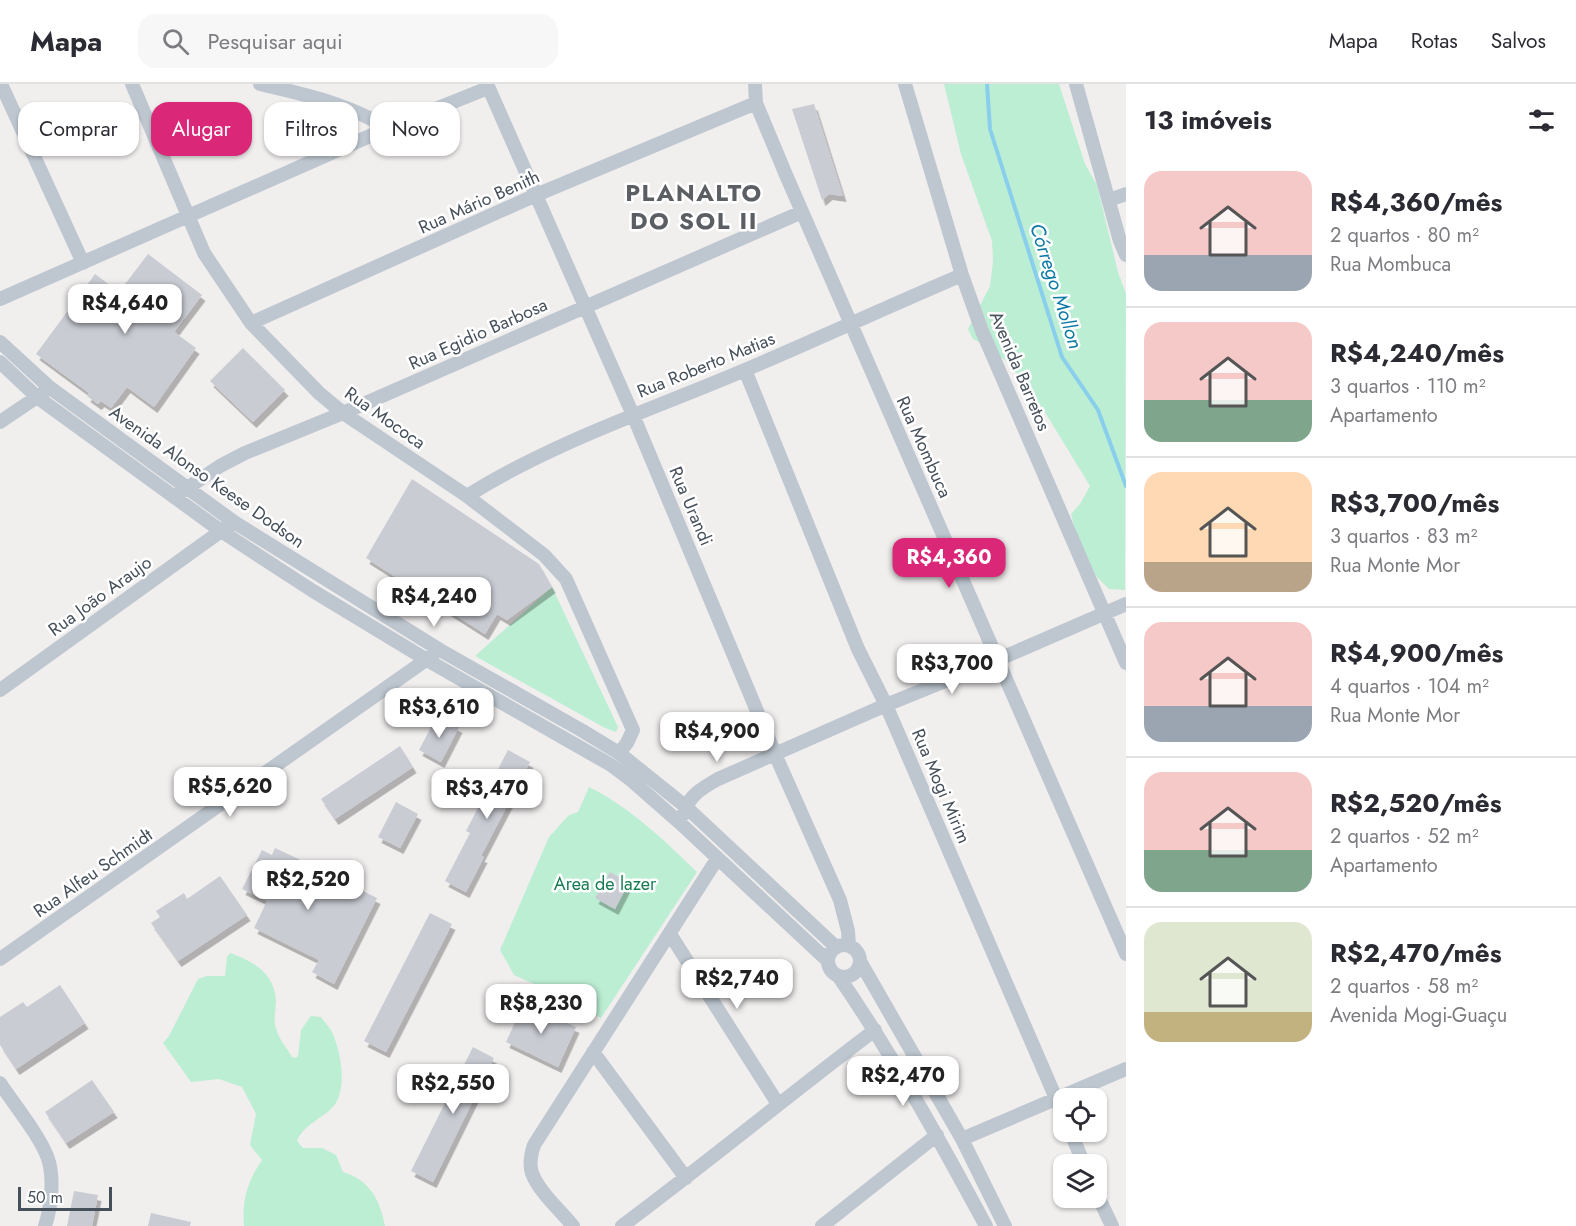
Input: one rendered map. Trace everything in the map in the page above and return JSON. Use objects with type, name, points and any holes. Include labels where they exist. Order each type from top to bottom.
[{"type":"street","points":[[1,84],[83,263]]},
{"type":"street","name":"Rua Mococa","points":[[132,84],[204,253],[251,323],[319,393],[343,413],[466,496],[544,555],[566,579],[633,730],[619,753]]},
{"type":"street","points":[[260,84],[340,104],[370,117]]},
{"type":"street","name":"Rua Mombuca","points":[[755,84],[756,103],[802,212],[1126,954]]},
{"type":"street","name":"Avenida Barretos","points":[[905,84],[962,275],[982,331],[1116,608],[1126,663]]},
{"type":"street","points":[[1077,84],[1120,242],[1126,255]]},
{"type":"street","points":[[449,102],[487,86]]},
{"type":"street","name":"Rua Urandi","points":[[487,86],[633,415],[775,754],[840,900],[848,931],[843,947]]},
{"type":"street","name":"Rua Mário Benith","points":[[251,323],[536,195],[756,103]]},
{"type":"street","points":[[0,299],[370,136]]},
{"type":"street","points":[[1109,200],[1126,194]]},
{"type":"street","name":"Rua Egidio Barbosa","points":[[173,497],[220,466],[245,453],[343,413],[802,212]]},
{"type":"street","name":"Rua Roberto Matias","points":[[466,496],[495,478],[633,415],[745,370],[962,275]]},
{"type":"street","name":"Avenida Alonso Keese Dodson","points":[[0,342],[49,387],[234,522],[440,650],[619,753],[685,806],[843,947]]},
{"type":"street","name":"Avenida Alonso Keese Dodson","points":[[0,362],[36,397],[221,531],[313,591],[427,660],[611,765],[680,823],[828,961]]},
{"type":"street","name":"Rua Mogi Mirim","points":[[745,370],[858,649],[886,705],[1053,1093]]},
{"type":"street","points":[[0,422],[49,387]]},
{"type":"street","name":"Rua João Araujo","points":[[0,690],[234,522]]},
{"type":"street","points":[[680,823],[685,806],[694,794],[704,787],[886,705],[1116,608]]},
{"type":"street","name":"Rua Alfeu Schmidt","points":[[0,959],[440,650]]},
{"type":"street","points":[[573,1226],[541,1188],[532,1172],[530,1157],[534,1145],[717,859]]},
{"type":"street","points":[[670,934],[778,1104]]},
{"type":"street","points":[[986,1226],[938,1135],[875,1030],[839,977],[831,971],[829,956],[843,947],[858,952],[861,963],[962,1139],[1005,1226]]},
{"type":"street","points":[[839,977],[856,973],[861,963]]},
{"type":"street","points":[[622,1226],[875,1030]]},
{"type":"street","points":[[593,1052],[686,1178]]},
{"type":"street","points":[[1079,1088],[1126,1069]]},
{"type":"street","points":[[0,1083],[42,1145],[49,1161],[51,1182],[45,1226]]},
{"type":"street","points":[[962,1139],[1053,1099]]},
{"type":"street","points":[[822,1226],[938,1135]]},
{"type":"street","points":[[1104,1208],[1112,1226]]},
{"type":"green space","points":[[944,84],[1059,84],[1085,164],[1097,185],[1118,272],[1126,294],[1125,590],[1109,589],[1096,576],[1076,533],[1071,514],[1080,504],[1090,486],[1043,409],[1020,377],[1006,361],[973,339],[968,329],[990,286],[993,262],[992,241],[961,154]]},
{"type":"green space","points":[[552,587],[618,727],[616,732],[475,656]]},
{"type":"green space","name":"Area de lazer","points":[[589,787],[633,815],[697,872],[601,1018],[561,996],[514,975],[500,950],[549,837],[569,815],[578,812]]},
{"type":"green space","points":[[230,953],[254,964],[271,982],[276,1000],[277,1032],[292,1057],[298,1056],[301,1030],[311,1016],[321,1017],[332,1032],[342,1072],[340,1093],[331,1109],[308,1127],[297,1141],[303,1148],[322,1148],[336,1155],[343,1172],[360,1180],[372,1192],[377,1200],[385,1226],[244,1226],[247,1192],[262,1160],[250,1145],[256,1114],[242,1087],[219,1079],[191,1082],[163,1043],[169,1036],[198,979],[207,976],[225,976],[227,957]]},
{"type":"building","points":[[814,104],[843,196],[829,194],[822,200],[792,109]]},
{"type":"building","points":[[148,254],[202,295],[174,332],[196,348],[154,407],[127,387],[111,408],[101,401],[98,404],[87,396],[89,393],[36,354],[95,274],[119,292]]},
{"type":"building","points":[[243,348],[285,390],[253,422],[210,381]]},
{"type":"building","points":[[412,479],[539,564],[552,587],[507,620],[497,614],[485,634],[366,558]]},
{"type":"building","points":[[437,716],[459,727],[441,762],[419,750]]},
{"type":"building","points":[[400,746],[413,767],[335,819],[321,799]]},
{"type":"building","points":[[508,750],[530,762],[481,856],[484,857],[466,892],[445,881],[470,833],[466,831]]},
{"type":"building","points":[[396,802],[418,814],[400,848],[378,837]]},
{"type":"building","points":[[275,848],[305,862],[302,869],[353,892],[355,887],[377,898],[334,984],[312,972],[319,960],[254,928],[267,901],[242,889],[262,850],[272,855]]},
{"type":"building","points":[[610,872],[629,882],[615,909],[595,898]]},
{"type":"building","points":[[220,876],[247,915],[178,961],[151,923],[160,917],[156,911],[184,893],[187,899]]},
{"type":"building","points":[[430,913],[452,924],[386,1052],[364,1041]]},
{"type":"building","points":[[60,985],[85,1023],[16,1069],[0,1045],[0,1017],[23,1002],[27,1007]]},
{"type":"building","points":[[524,1003],[576,1027],[558,1067],[506,1042]]},
{"type":"building","points":[[473,1047],[494,1058],[433,1182],[411,1171]]},
{"type":"building","points":[[92,1080],[114,1112],[66,1143],[45,1112]]},
{"type":"building","points":[[74,1191],[98,1195],[92,1226],[67,1226]]},
{"type":"building","points":[[151,1213],[191,1222],[190,1226],[148,1226]]},
{"type":"waterway","name":"Córrego Mollon","points":[[987,84],[990,129],[1062,357],[1098,410],[1126,486]]},
{"type":"district","name":"PLANALTO DO SOL II","points":[[694,206]]}]
